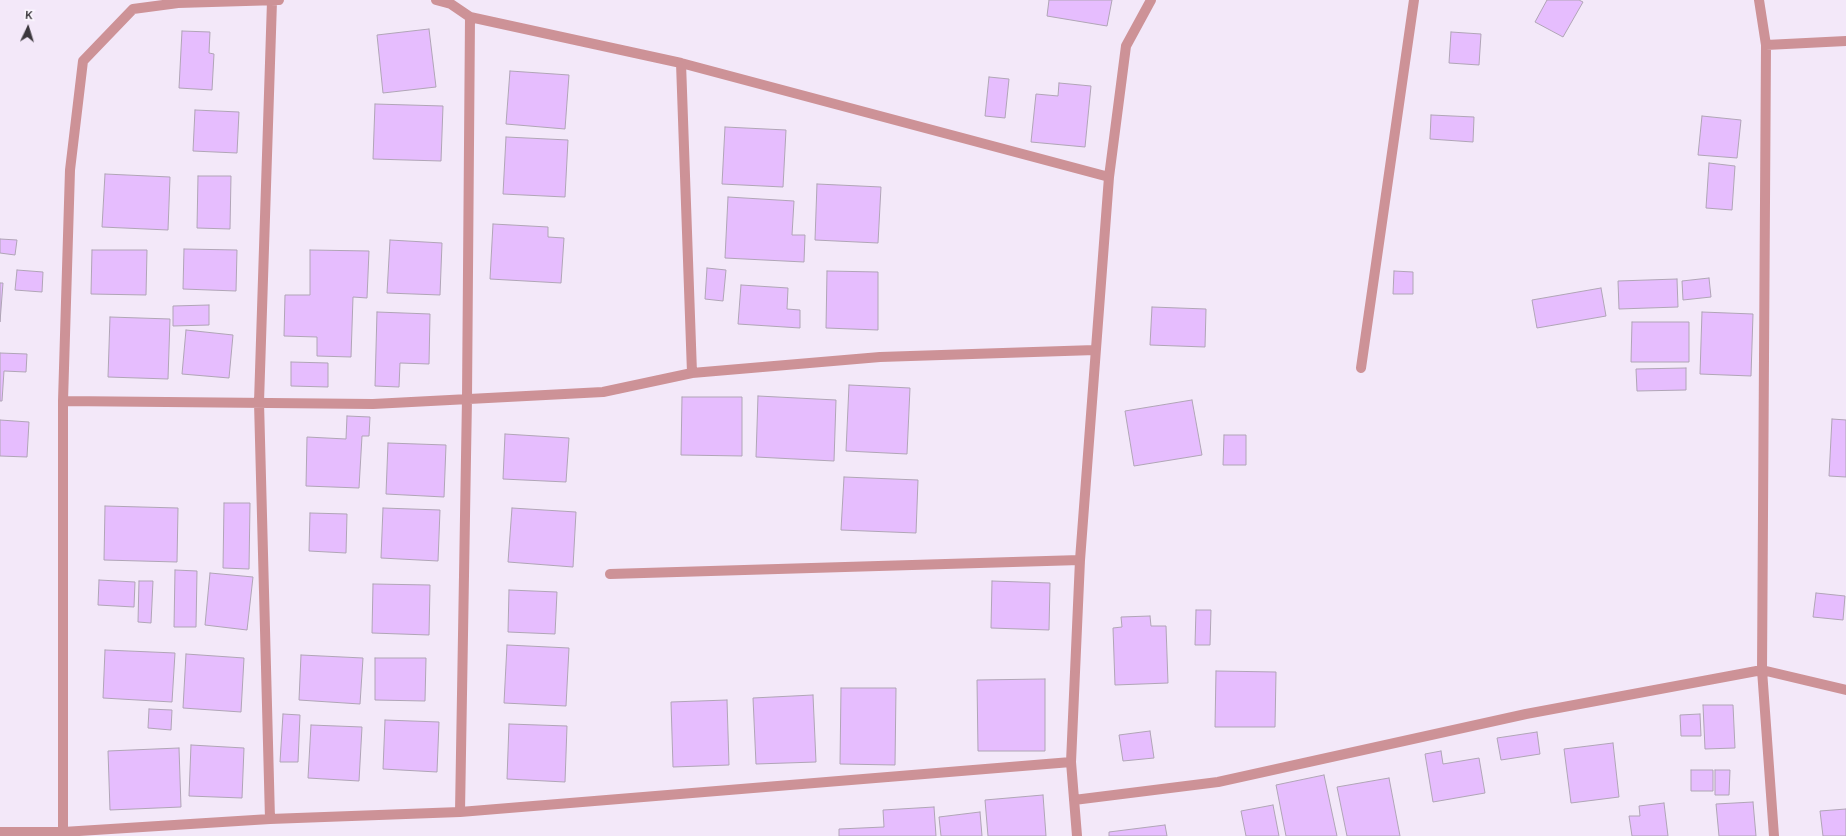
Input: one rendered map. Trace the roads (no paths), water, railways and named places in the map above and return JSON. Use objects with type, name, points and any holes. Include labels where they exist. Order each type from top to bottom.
[{"type":"street","points":[[62,832],[63,401],[70,170],[82,61],[133,9],[178,3],[275,0],[260,402],[270,819]]},
{"type":"street","points":[[436,0],[451,2],[470,17],[681,63],[1109,177]]},
{"type":"street","points":[[1077,836],[1070,762],[1080,560],[1109,177],[1126,46],[1151,0]]},
{"type":"street","points":[[1361,368],[1414,0]]},
{"type":"street","points":[[1759,0],[1766,45],[1762,670],[1774,836]]},
{"type":"street","points":[[460,812],[467,398],[470,17]]},
{"type":"street","points":[[1766,45],[1846,40]]},
{"type":"street","points":[[681,63],[692,373]]},
{"type":"street","points":[[63,401],[373,404],[603,392],[692,373],[880,357],[1095,350]]},
{"type":"street","points":[[610,574],[1080,560]]},
{"type":"street","points":[[1074,800],[1218,782],[1526,714],[1762,670],[1846,690]]},
{"type":"street","points":[[0,832],[62,832],[270,819],[460,812],[1070,762]]}]
